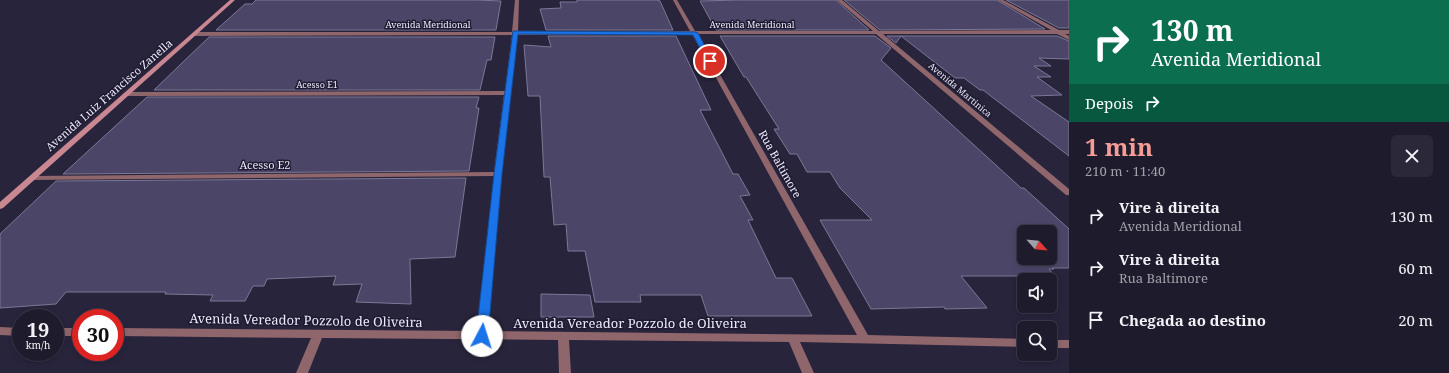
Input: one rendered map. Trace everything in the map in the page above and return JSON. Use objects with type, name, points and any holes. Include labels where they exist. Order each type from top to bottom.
[{"type":"street","name":"Avenida Luiz Francisco Zanella","points":[[0,206],[233,0]]},
{"type":"street","points":[[482,336],[498,174],[515,33],[516,0]]},
{"type":"street","name":"Rua Baltimore","points":[[675,0],[695,33],[865,340]]},
{"type":"street","name":"Avenida Martinica","points":[[839,0],[1069,193]]},
{"type":"street","points":[[1000,0],[1069,38]]},
{"type":"street","name":"Avenida Meridional","points":[[195,34],[1069,32]]},
{"type":"street","name":"Acesso E1","points":[[126,94],[508,93]]},
{"type":"street","name":"Acesso E2","points":[[32,178],[498,174]]},
{"type":"street","points":[[0,331],[12,332]]},
{"type":"street","name":"Avenida Vereador Pozzolo de Oliveira","points":[[124,332],[793,338],[1017,343]]},
{"type":"street","points":[[302,373],[318,334]]},
{"type":"street","points":[[563,336],[565,373]]},
{"type":"street","points":[[793,338],[808,373]]},
{"type":"street","points":[[1057,344],[1069,344]]},
{"type":"building","points":[[256,0],[501,1],[496,30],[216,30],[245,4],[252,4]]},
{"type":"building","points":[[577,0],[657,0],[660,1],[673,30],[546,30],[540,9],[561,8],[560,2],[577,2]]},
{"type":"building","points":[[836,0],[869,30],[716,30],[700,1]]},
{"type":"building","points":[[844,0],[997,0],[1045,29],[880,30]]},
{"type":"building","points":[[1006,0],[1069,0],[1069,28],[1059,28]]},
{"type":"building","points":[[548,36],[676,36],[711,110],[700,110],[733,174],[738,174],[750,195],[740,196],[753,220],[748,220],[776,278],[792,278],[812,316],[708,316],[701,295],[640,295],[641,302],[595,302],[585,251],[568,251],[566,224],[554,225],[550,177],[544,177],[540,96],[528,96],[524,45],[551,47]]},
{"type":"building","points":[[720,36],[875,36],[891,48],[881,60],[1021,188],[1024,188],[1069,229],[1069,268],[1049,269],[1052,273],[1017,273],[1017,276],[961,276],[987,308],[945,309],[944,307],[871,309],[820,220],[872,220],[840,188],[830,172],[807,172],[797,154],[790,154],[774,129],[779,129],[746,77],[744,77]]},
{"type":"building","points":[[887,36],[901,36],[896,43]]},
{"type":"building","points":[[901,36],[1057,36],[1069,41],[1069,59],[1039,58],[1051,66],[1034,66],[1051,77],[1037,77],[1062,95],[1031,96],[1069,122],[1069,156],[983,90],[980,90],[964,78],[955,78]]},
{"type":"building","points":[[209,37],[495,37],[491,60],[487,60],[480,90],[154,90]]},
{"type":"building","points":[[147,97],[479,97],[476,108],[479,108],[469,171],[63,174]]},
{"type":"building","points":[[466,178],[455,257],[410,259],[411,304],[356,302],[362,284],[333,285],[336,276],[267,279],[264,286],[253,286],[245,301],[210,301],[213,295],[165,294],[166,292],[66,292],[56,304],[0,308],[0,234],[56,181]]},
{"type":"building","points":[[541,294],[590,295],[594,317],[541,317]]},
{"type":"route","points":[[482,336],[498,174],[515,33],[695,33],[710,61]]}]
